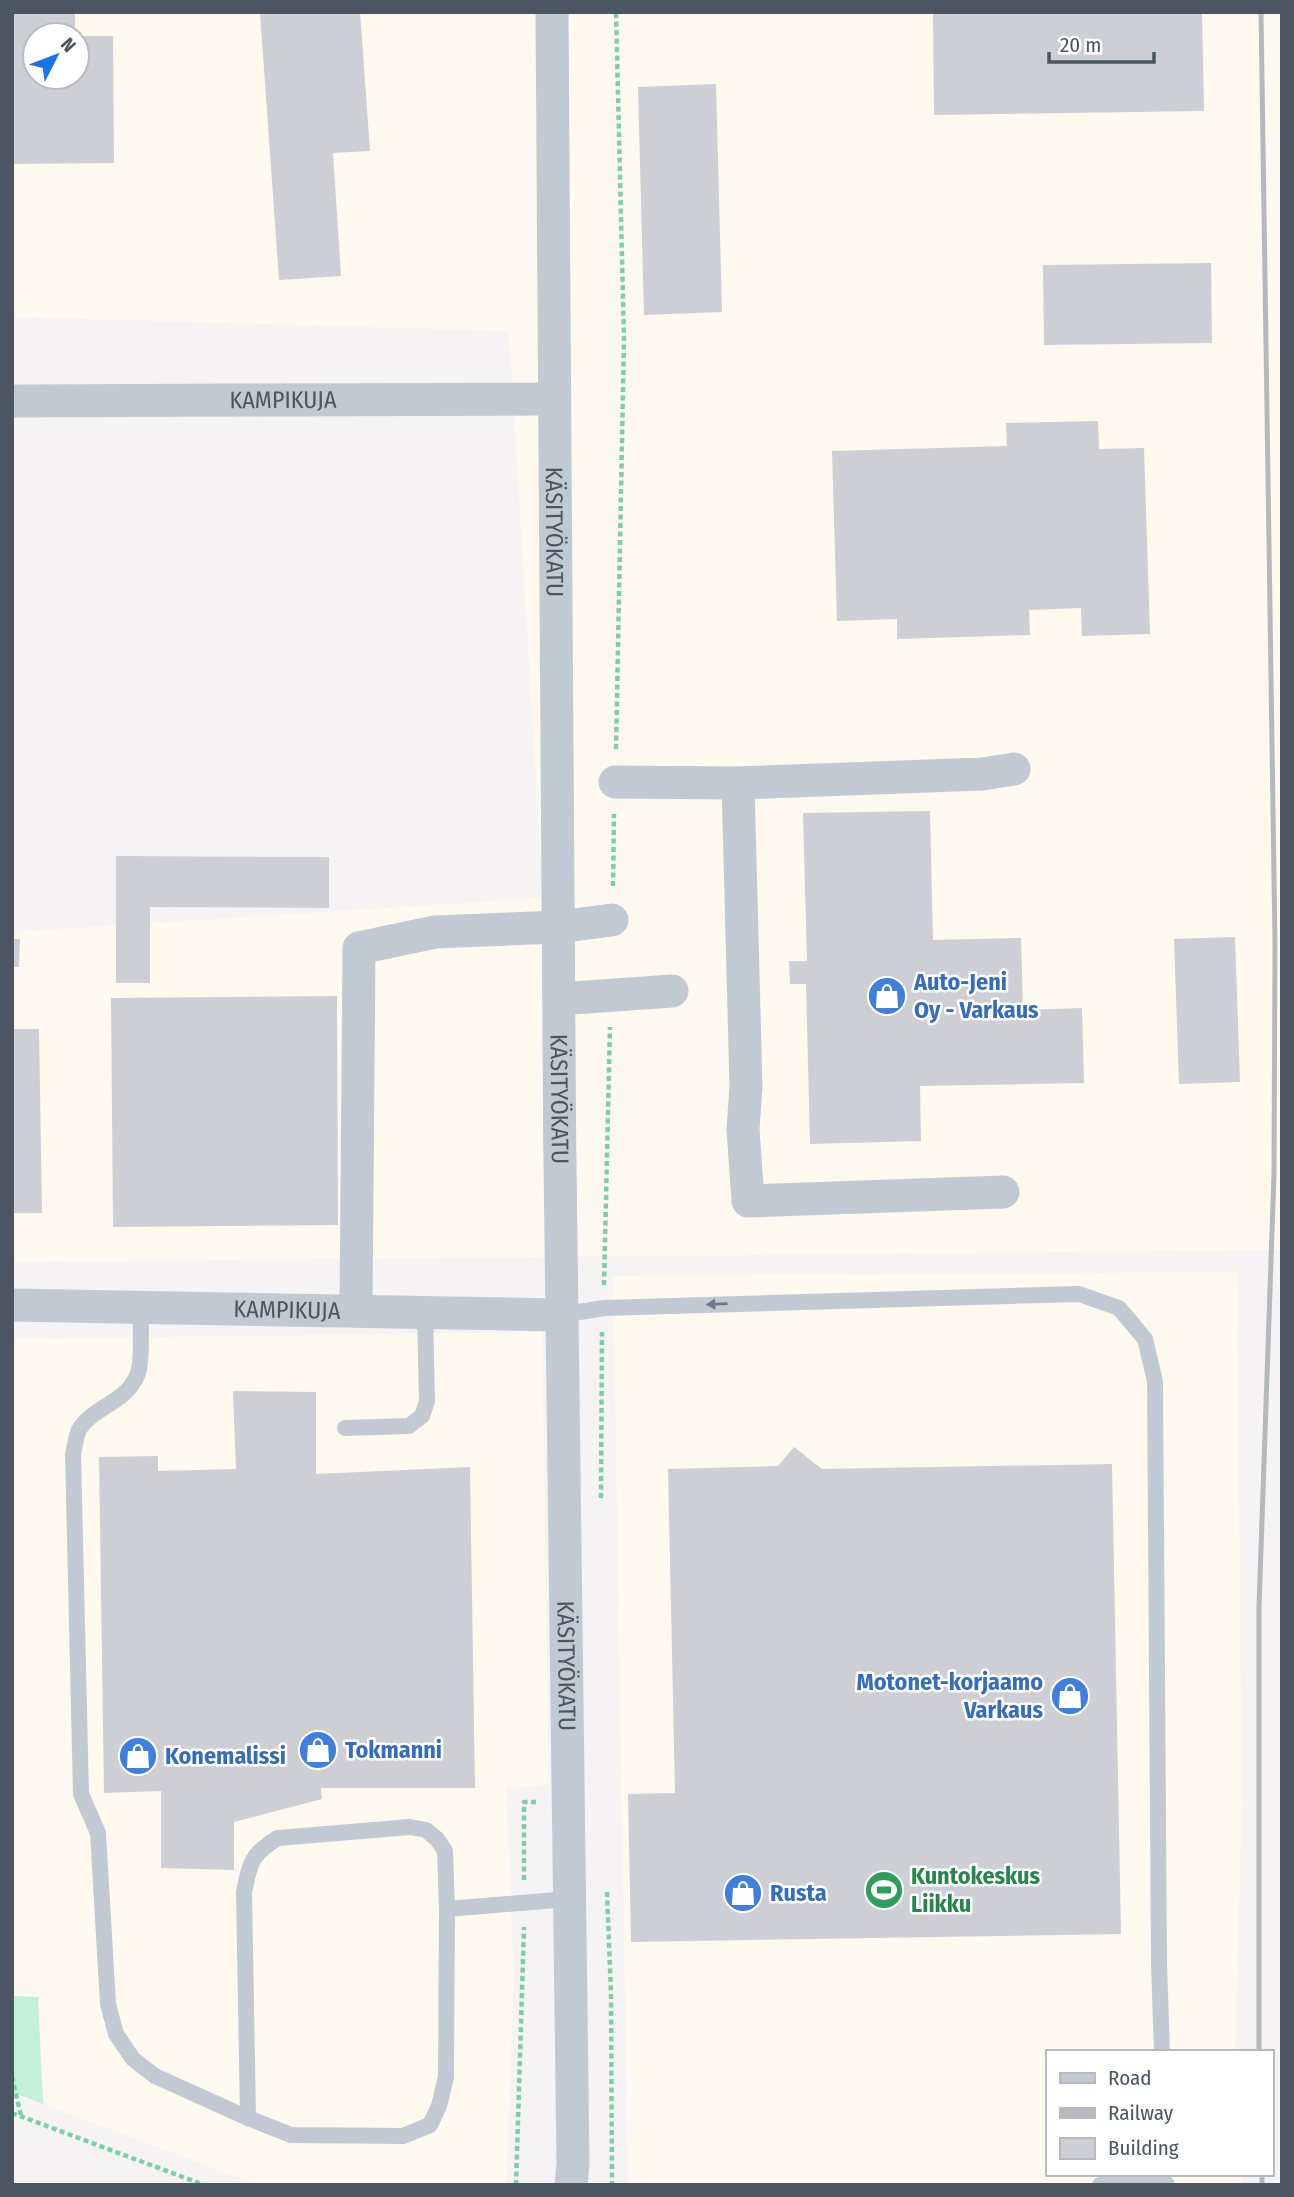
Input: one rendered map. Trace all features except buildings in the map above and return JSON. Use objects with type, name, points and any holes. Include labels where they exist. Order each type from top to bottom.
[{"type":"street","name":"KÄSITYÖKATU","points":[[552,12],[561,1315],[573,2164],[571,2185]]},
{"type":"street","name":"KAMPIKUJA","points":[[12,401],[553,399]]},
{"type":"street","points":[[615,782],[738,783],[982,774],[1014,769]]},
{"type":"street","points":[[738,783],[746,1087],[743,1129],[748,1201],[1003,1192]]},
{"type":"street","points":[[356,1311],[359,948],[435,932],[558,928],[612,920]]},
{"type":"street","points":[[559,999],[672,991]]},
{"type":"street","name":"KAMPIKUJA","points":[[12,1306],[561,1315]]},
{"type":"lane","points":[[561,1315],[604,1308],[1079,1294],[1119,1308],[1146,1339],[1155,1381],[1162,2050]]},
{"type":"lane","points":[[141,1308],[139,1371],[129,1389],[79,1429],[73,1454],[80,1794],[98,1833],[108,2004],[116,2034],[133,2059],[155,2076],[248,2118],[291,2135],[403,2136],[430,2125],[439,2106],[446,2077],[445,1851],[437,1839],[426,1830],[410,1827],[278,1838],[260,1849],[250,1866],[244,1892],[248,2118]]},
{"type":"lane","points":[[345,1428],[409,1426],[422,1416],[427,1401],[425,1312]]},
{"type":"lane","points":[[447,1909],[569,1899]]},
{"type":"lane","points":[[1100,2185],[1166,2181]]},
{"type":"path","points":[[612,920],[624,340],[616,12]]},
{"type":"path","points":[[601,1502],[601,1335],[604,1308],[610,995]]},
{"type":"path","points":[[516,2185],[524,1904],[524,1802],[568,1801]]},
{"type":"path","points":[[606,1882],[611,1993],[612,2185]]},
{"type":"path","points":[[12,2077],[21,2116]]},
{"type":"path","points":[[12,2113],[204,2185]]},
{"type":"shaded area","points":[[12,12],[1282,12],[1282,1250],[12,1262],[12,932],[543,898],[509,331],[12,317]]},
{"type":"shaded area","points":[[1237,1272],[1242,1806],[1235,2050],[1046,2050],[1046,2176],[1241,2176],[1242,2185],[628,2185],[613,1276]]},
{"type":"shaded area","points":[[542,1332],[549,1785],[506,1788],[514,1975],[506,2185],[257,2185],[43,2104],[38,1997],[12,1996],[12,1339]]},
{"type":"green space","points":[[12,1996],[38,1997],[43,2104],[12,2092]]},
{"type":"railway","points":[[1259,2050],[1259,1607],[1274,1174],[1275,943],[1261,12]]},
{"type":"railway","points":[[1262,2176],[1262,2185]]},
{"type":"place","name":"Auto-Jeni Oy - Varkaus","points":[[887,996]]},
{"type":"place","name":"Motonet-korjaamo Varkaus","points":[[1070,1696]]},
{"type":"place","name":"Tokmanni","points":[[318,1750]]},
{"type":"place","name":"Konemalissi","points":[[138,1756]]},
{"type":"place","name":"Kuntokeskus Liikku","points":[[884,1890]]},
{"type":"place","name":"Rusta","points":[[743,1893]]}]
